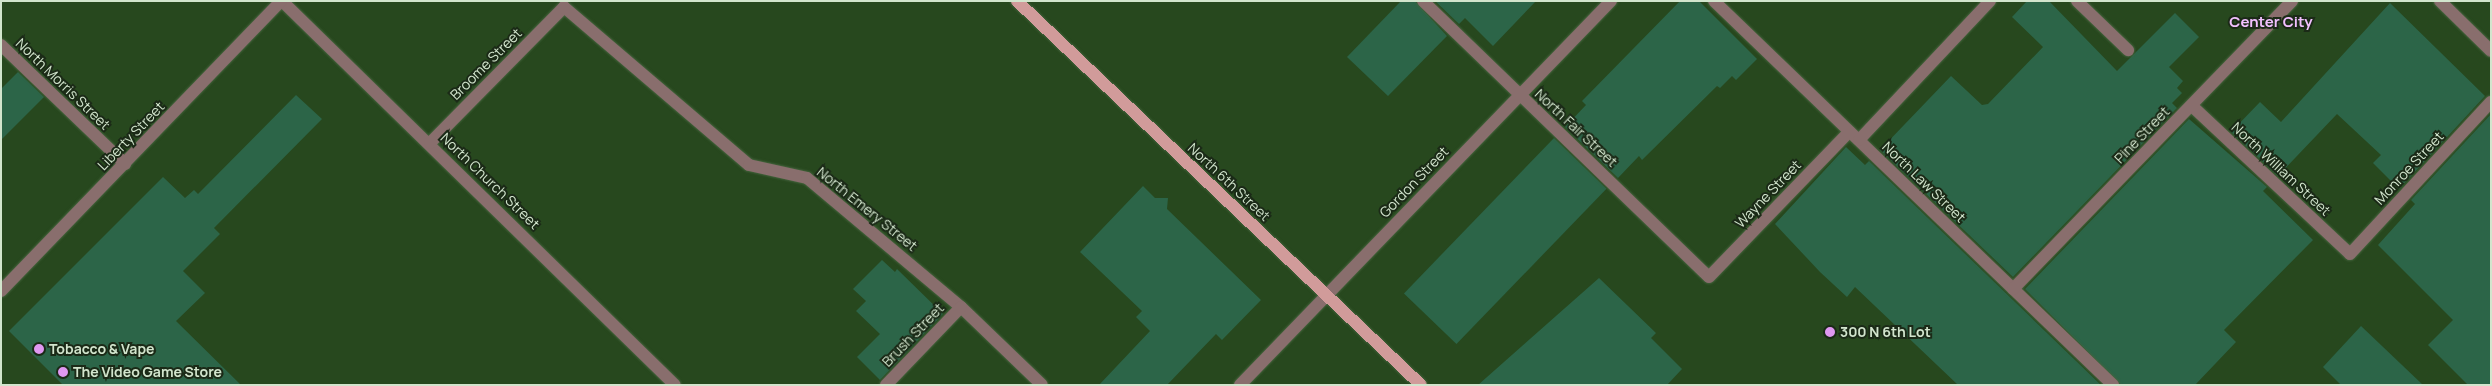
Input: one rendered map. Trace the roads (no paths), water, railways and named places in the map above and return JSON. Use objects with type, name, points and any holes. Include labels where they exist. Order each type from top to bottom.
[{"type":"main road","name":"North 6th Street","points":[[1017,1],[1421,385]]},
{"type":"street","name":"North Church Street","points":[[282,1],[430,143],[675,385]]},
{"type":"street","name":"Liberty Street","points":[[1,291],[282,1]]},
{"type":"street","name":"North Fair Street","points":[[1423,1],[1518,95],[1561,131],[1709,277]]},
{"type":"street","name":"Gordon Street","points":[[1240,385],[1518,95],[1611,1]]},
{"type":"street","name":"North Law Street","points":[[1714,1],[2114,385]]},
{"type":"street","name":"Wayne Street","points":[[1709,277],[1990,1]]},
{"type":"street","points":[[2077,1],[2128,50]]},
{"type":"street","name":"Pine Street","points":[[2013,289],[2292,1]]},
{"type":"street","points":[[2440,1],[2491,51]]},
{"type":"street","name":"Broome Street","points":[[430,143],[564,7]]},
{"type":"street","name":"North Emery Street","points":[[564,7],[749,165],[807,178],[961,307],[1042,385]]},
{"type":"street","name":"North Morris Street","points":[[1,45],[125,164]]},
{"type":"street","name":"Monroe Street","points":[[2350,254],[2491,102]]},
{"type":"street","name":"North William Street","points":[[2192,106],[2350,254]]},
{"type":"street","name":"Brush Street","points":[[886,385],[961,307]]},
{"type":"place","name":"300 N 6th Lot","points":[[1830,332]]},
{"type":"place","name":"Tobacco & Vape","points":[[39,349]]},
{"type":"place","name":"The Video Game Store","points":[[63,372]]},
{"type":"district","name":"Center City","points":[[2271,22]]}]
